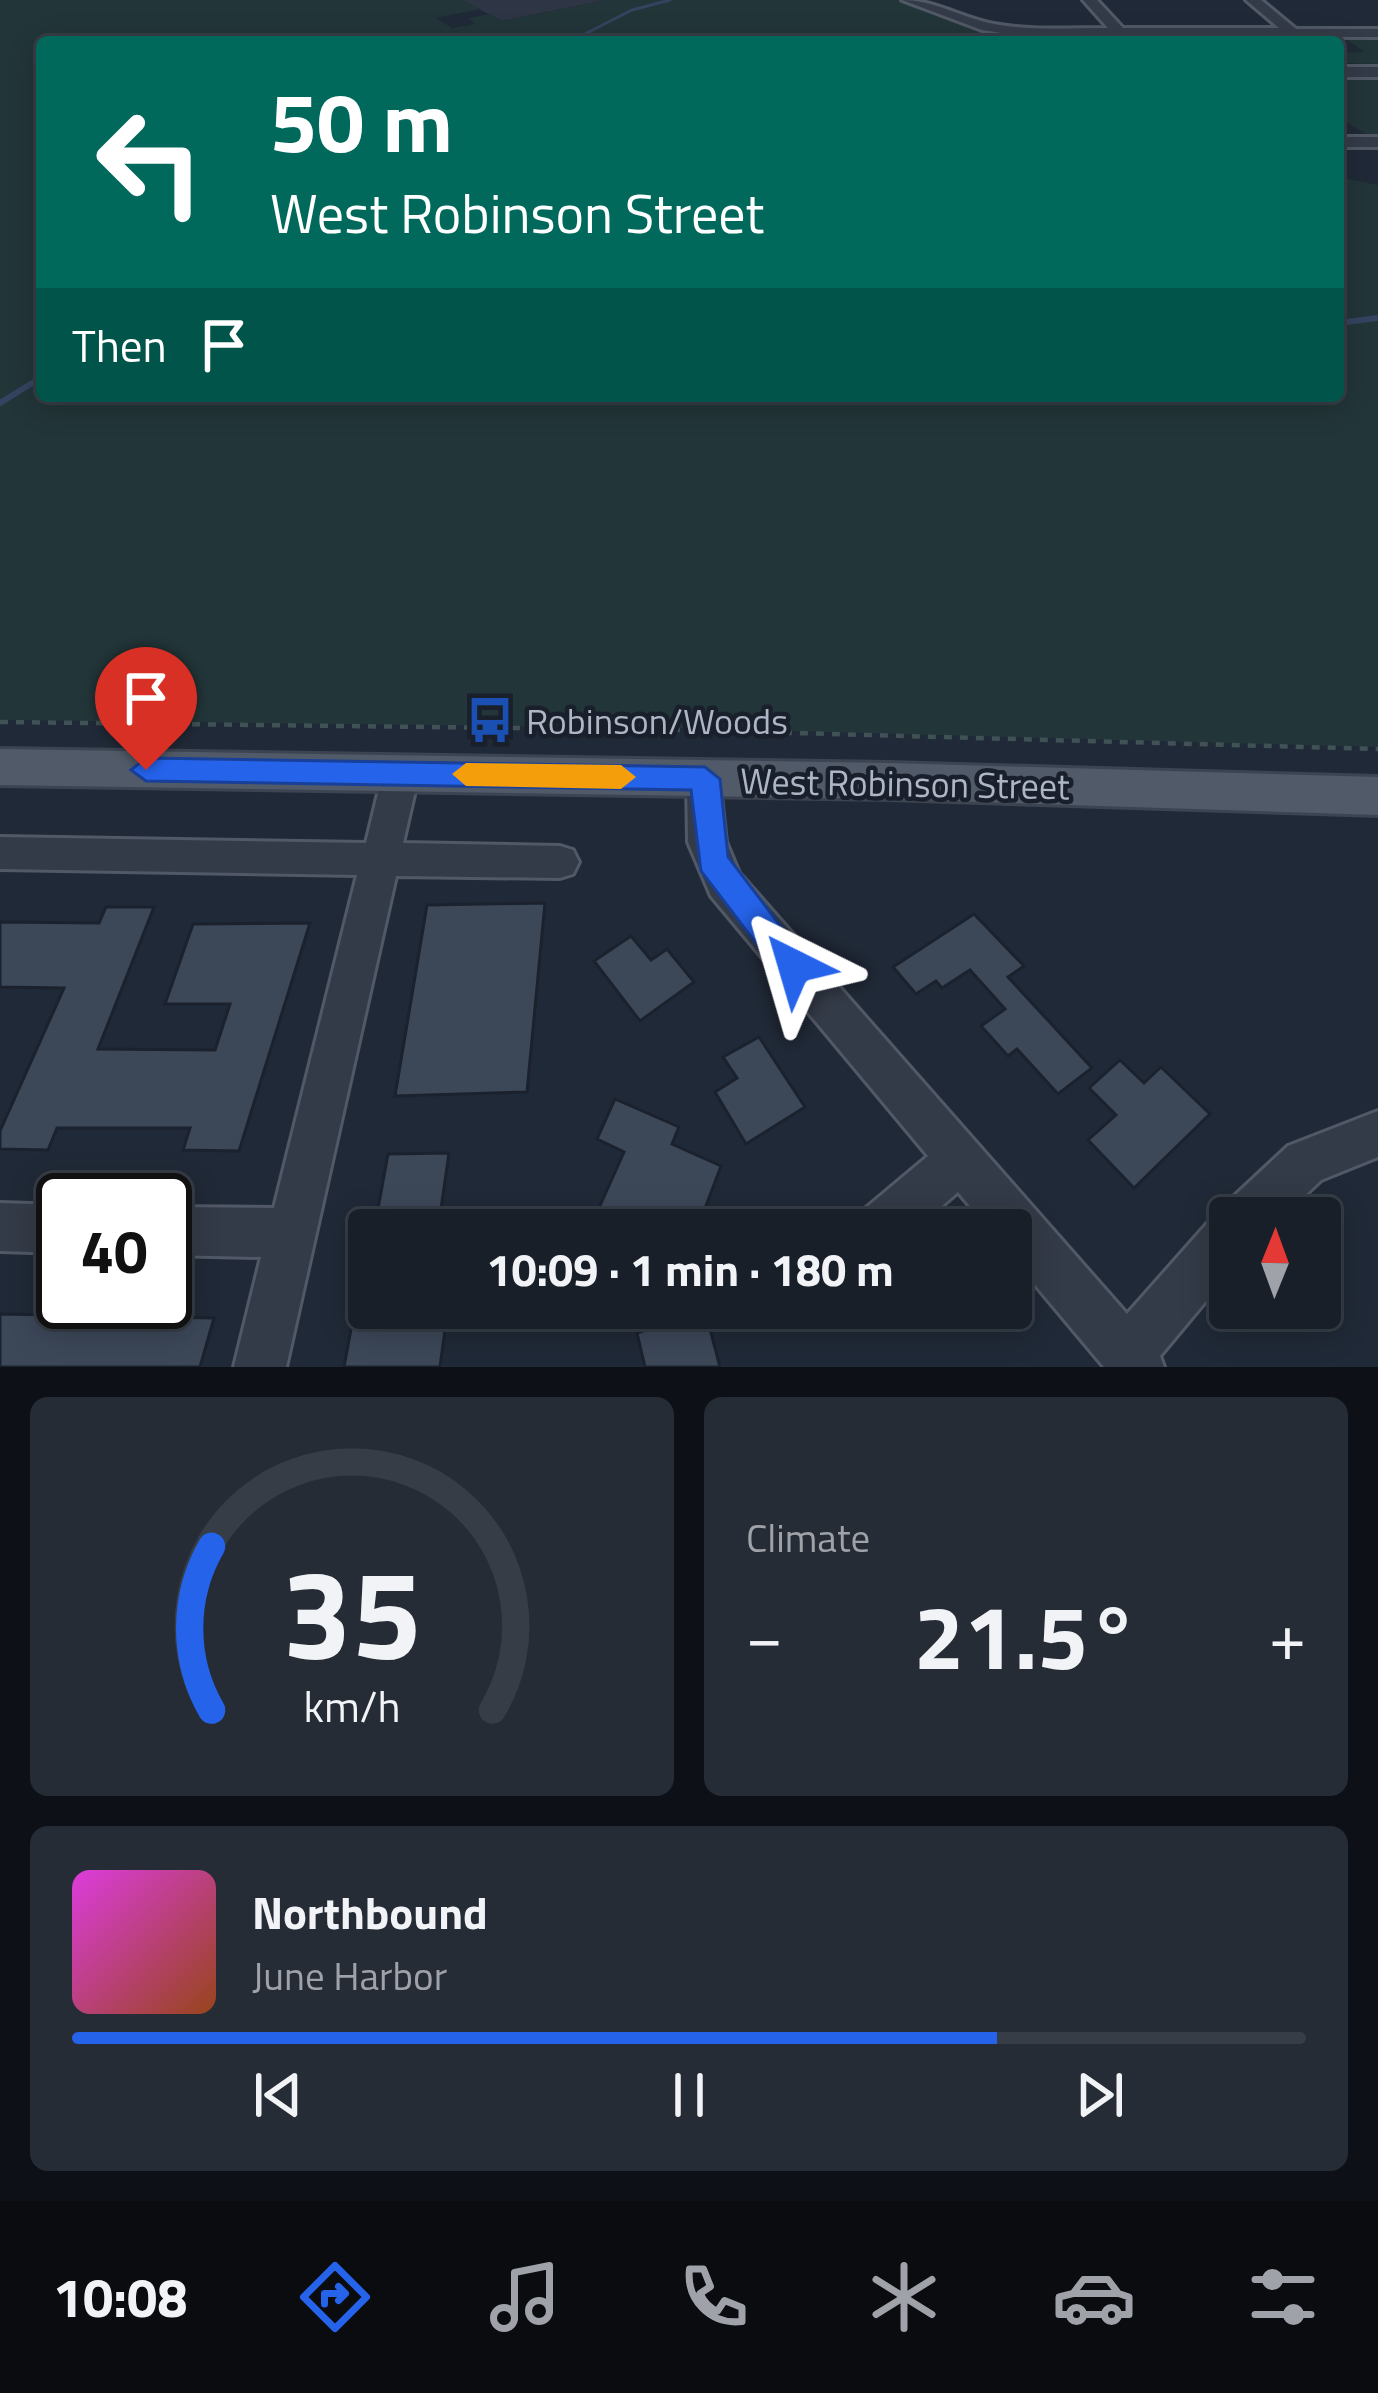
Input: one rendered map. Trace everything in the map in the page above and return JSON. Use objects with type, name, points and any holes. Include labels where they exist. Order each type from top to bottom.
[{"type":"main road","name":"West Robinson Street","points":[[0,767],[1378,796]]},
{"type":"street","points":[[908,0],[998,29],[1181,36]]},
{"type":"street","points":[[1090,0],[1119,32]]},
{"type":"street","points":[[1253,0],[1293,33]]},
{"type":"street","points":[[1220,36],[1378,33]]},
{"type":"street","points":[[1344,72],[1378,72]]},
{"type":"street","points":[[1344,142],[1378,142]]},
{"type":"street","points":[[260,1367],[401,773]]},
{"type":"street","points":[[705,779],[707,842],[725,884],[1133,1360],[1209,1261]]},
{"type":"street","points":[[0,853],[560,862]]},
{"type":"street","points":[[1269,1197],[1305,1163],[1378,1134]]},
{"type":"street","points":[[902,1209],[958,1161]]},
{"type":"street","points":[[0,1227],[36,1228]]},
{"type":"street","points":[[192,1231],[293,1233]]},
{"type":"path","points":[[0,722],[685,730],[1378,748]]},
{"type":"shaded area","points":[[462,0],[606,0],[502,21]]},
{"type":"green space","points":[[0,0],[462,0],[480,9],[436,18],[452,28],[475,24],[469,18],[489,14],[502,21],[606,0],[900,0],[977,27],[1185,36],[36,36],[36,402],[1344,402],[1344,178],[1378,185],[1378,747],[675,728],[0,720]]},
{"type":"green space","points":[[1200,35],[1378,36],[1378,64],[1344,63],[1344,53],[1365,52],[1344,36]]},
{"type":"green space","points":[[1344,77],[1378,77],[1378,141],[1344,121]]},
{"type":"building","points":[[545,903],[527,1092],[395,1096],[427,905]]},
{"type":"building","points":[[106,907],[154,907],[98,1049],[215,1050],[230,1004],[165,1004],[193,924],[310,923],[239,1151],[183,1150],[190,1128],[57,1128],[48,1150],[0,1149],[0,1131],[64,988],[0,987],[0,922],[99,923]]},
{"type":"building","points":[[974,914],[1024,966],[1008,977],[1092,1068],[1058,1094],[1017,1049],[1008,1056],[981,1026],[1005,1009],[970,970],[942,988],[936,981],[916,994],[893,967]]},
{"type":"building","points":[[631,936],[651,960],[667,949],[694,982],[640,1021],[594,961]]},
{"type":"building","points":[[759,1037],[805,1107],[746,1144],[715,1092],[737,1078],[723,1057]]},
{"type":"building","points":[[1120,1060],[1144,1083],[1161,1067],[1210,1114],[1134,1188],[1088,1140],[1116,1115],[1089,1088]]},
{"type":"building","points":[[615,1099],[679,1127],[672,1144],[721,1166],[705,1209],[598,1209],[624,1152],[597,1139]]},
{"type":"building","points":[[449,1153],[441,1209],[378,1209],[388,1154]]},
{"type":"building","points":[[0,1314],[36,1315],[36,1329],[192,1329],[192,1318],[214,1318],[200,1367],[0,1367]]},
{"type":"building","points":[[351,1329],[445,1329],[440,1367],[344,1367]]},
{"type":"building","points":[[710,1329],[720,1367],[645,1367],[637,1333]]},
{"type":"waterway","points":[[581,36],[632,10],[670,0]]},
{"type":"waterway","points":[[1344,322],[1378,318]]},
{"type":"waterway","points":[[0,403],[36,381]]},
{"type":"slow traffic","points":[[466,774],[621,777]]},
{"type":"place","name":"Robinson/Woods","points":[[490,720]]},
{"type":"route","points":[[146,770],[705,779],[705,823],[712,862],[794,966]]}]
